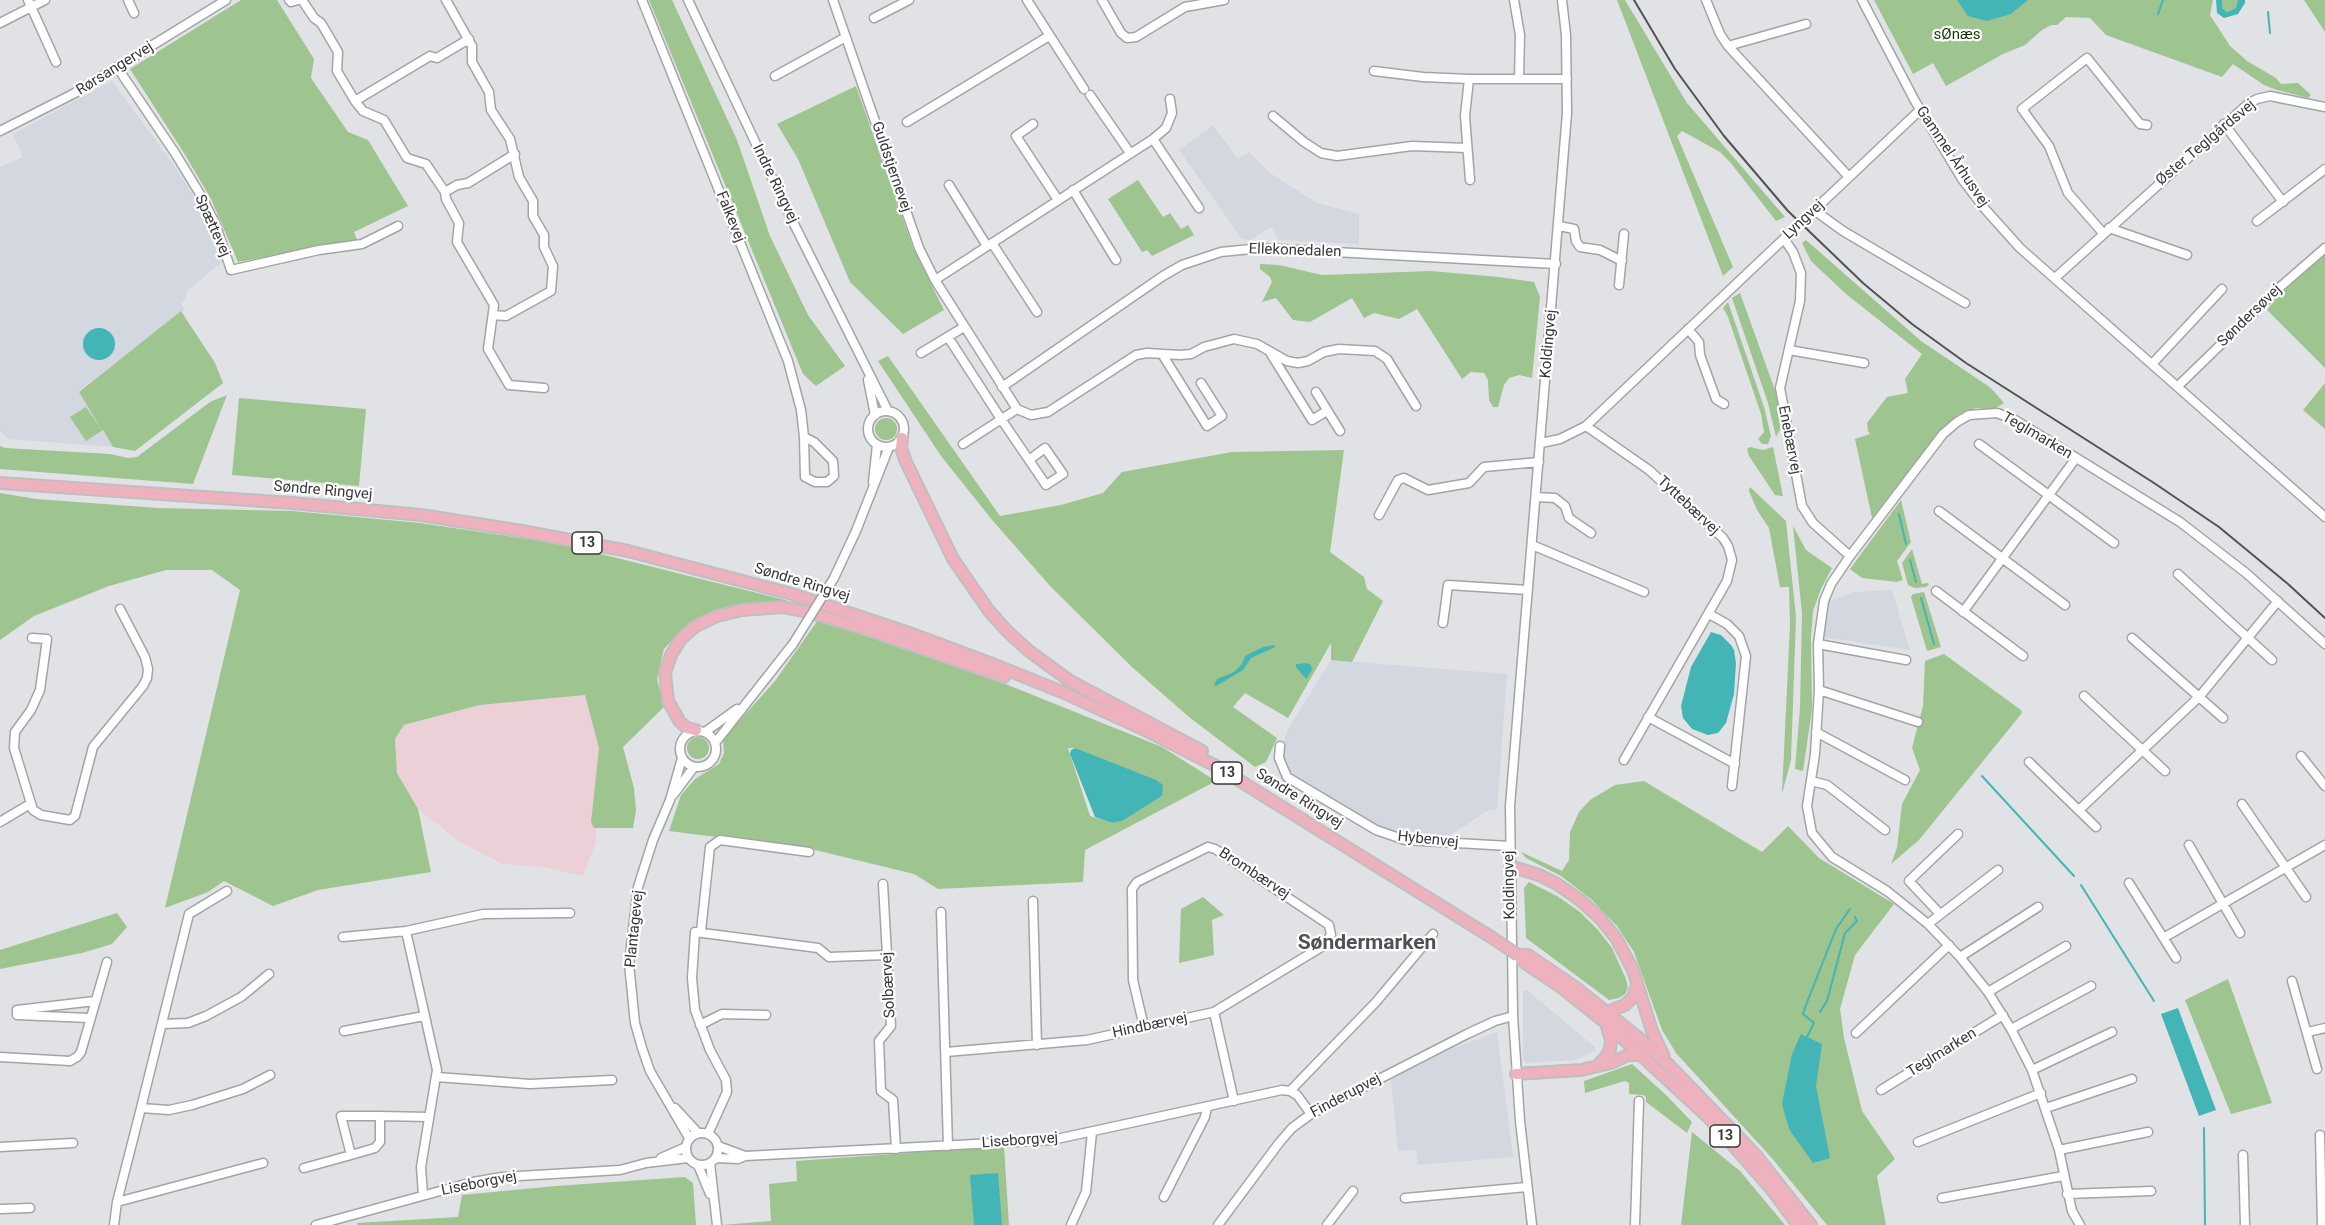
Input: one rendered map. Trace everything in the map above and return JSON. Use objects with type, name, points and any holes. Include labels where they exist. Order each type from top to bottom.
[{"type":"main road","points":[[902,438],[901,448],[906,462],[953,559],[989,611],[1015,638],[1070,681],[1234,769],[1306,821]]},
{"type":"main road","name":"Søndre Ringvej","points":[[0,483],[292,503],[421,515],[628,551],[792,594],[915,635],[1062,692],[1216,766],[1532,963],[1562,988],[1607,1017],[1669,1065],[1755,1154],[1811,1225]]},
{"type":"main road","points":[[700,731],[687,728],[675,716],[665,692],[665,673],[675,646],[687,632],[706,620],[742,609],[769,607],[808,612],[866,628],[990,671],[1145,730]]},
{"type":"main road","points":[[1510,866],[1539,875],[1557,884],[1600,918],[1616,938],[1633,970],[1652,1031],[1669,1065]]},
{"type":"main road","points":[[1595,1067],[1611,1049],[1607,1017],[1633,997],[1637,985]]},
{"type":"main road","name":"Søndre Ringvej","points":[[1607,1017],[1708,1117],[1772,1190],[1798,1225]]},
{"type":"main road","points":[[1516,1074],[1560,1073],[1595,1067],[1628,1055],[1643,1055]]},
{"type":"street","points":[[0,23],[30,4],[45,0]]},
{"type":"street","points":[[128,0],[134,13]]},
{"type":"street","name":"Rørsangervej","points":[[0,131],[73,94],[226,0]]},
{"type":"street","points":[[289,0],[291,2],[300,0],[321,23],[338,52],[337,71],[363,111],[384,120],[407,158],[426,164],[445,192],[446,199],[459,223],[457,242],[494,305],[488,349],[509,385],[544,388]]},
{"type":"street","points":[[446,0],[472,46],[472,62],[489,92],[491,110],[510,139],[519,177],[533,201],[532,216],[544,235],[544,247],[553,266],[551,291],[506,316],[493,315]]},
{"type":"street","name":"Falkevej","points":[[642,0],[788,361],[801,410],[805,477],[815,482],[827,482],[834,476],[833,461],[814,442],[804,437]]},
{"type":"street","name":"Indre Ringvej","points":[[688,0],[782,200],[888,411]]},
{"type":"street","name":"Guldstjernevej","points":[[833,0],[919,248],[935,280],[1017,409]]},
{"type":"street","points":[[874,18],[909,0]]},
{"type":"street","points":[[1028,0],[1087,92],[1130,153]]},
{"type":"street","points":[[1102,0],[1120,33],[1127,38],[1136,37],[1185,7],[1224,0]]},
{"type":"street","points":[[1514,0],[1520,35],[1519,79]]},
{"type":"street","name":"Koldingvej","points":[[1532,1225],[1516,1074],[1509,846],[1513,759],[1567,113],[1566,35],[1562,0]]},
{"type":"street","points":[[1706,0],[1720,34],[1728,46],[1849,177]]},
{"type":"street","name":"Gammel Århusvej","points":[[1862,0],[1920,110],[1962,178],[1985,209],[2020,248],[2325,517]]},
{"type":"street","points":[[30,4],[56,62]]},
{"type":"street","points":[[1728,46],[1806,24]]},
{"type":"street","points":[[907,122],[1050,36]]},
{"type":"street","points":[[775,76],[846,37]]},
{"type":"street","points":[[355,101],[430,56],[437,58],[469,39]]},
{"type":"street","points":[[2147,125],[2140,124],[2087,57],[2022,109],[2049,146],[2068,193],[2106,230],[2187,255]]},
{"type":"street","name":"Spættevej","points":[[117,67],[200,194],[215,223],[231,270],[319,250],[362,244],[398,226]]},
{"type":"street","points":[[1374,71],[1469,80],[1567,79]]},
{"type":"street","points":[[1469,80],[1465,116],[1470,180]]},
{"type":"street","name":"Øster Teglgårdsvej","points":[[2055,278],[2248,104],[2270,96],[2321,105]]},
{"type":"street","points":[[935,280],[1166,128],[1172,113],[1170,99]]},
{"type":"street","name":"Lyngvej","points":[[1541,443],[1560,439],[1586,426],[1920,110]]},
{"type":"street","points":[[1273,116],[1304,142],[1322,153],[1337,156],[1412,146],[1467,148]]},
{"type":"street","points":[[1033,124],[1016,136],[1058,200]]},
{"type":"street","points":[[2224,124],[2283,202]]},
{"type":"street","points":[[1153,138],[1198,208]]},
{"type":"street","points":[[445,192],[457,185],[468,183],[515,154]]},
{"type":"street","points":[[2257,221],[2325,170]]},
{"type":"street","points":[[949,185],[1037,312]]},
{"type":"street","points":[[1073,190],[1116,261]]},
{"type":"street","points":[[1814,210],[1843,231],[1965,303]]},
{"type":"street","points":[[1559,226],[1574,229],[1576,241],[1580,247],[1600,250],[1622,261]]},
{"type":"street","points":[[1619,285],[1624,234]]},
{"type":"street","name":"Enebærvej","points":[[1784,239],[1793,252],[1801,273],[1800,301],[1780,395],[1802,506],[1813,523],[1850,556]]},
{"type":"street","name":"Ellekonedalen","points":[[1002,387],[1163,276],[1182,265],[1221,252],[1261,248],[1556,264]]},
{"type":"street","name":"Søndersøvej","points":[[2178,386],[2279,288],[2325,248]]},
{"type":"street","points":[[2152,364],[2222,290]]},
{"type":"street","points":[[921,353],[964,327]]},
{"type":"street","points":[[1688,328],[1699,342],[1700,355],[1716,399],[1724,404]]},
{"type":"street","points":[[948,337],[1029,460]]},
{"type":"street","points":[[963,444],[1017,409],[1031,415],[1048,411],[1136,355],[1191,354],[1203,347],[1234,339],[1257,344],[1287,361],[1298,363],[1308,362],[1324,352],[1339,349],[1375,351],[1383,354],[1416,406]]},
{"type":"street","points":[[1789,350],[1864,363]]},
{"type":"street","points":[[1270,351],[1312,420],[1327,411]]},
{"type":"street","points":[[1162,354],[1207,426],[1222,416],[1201,383]]},
{"type":"street","name":"Indre Ringvej","points":[[864,366],[875,415]]},
{"type":"street","points":[[1316,392],[1340,431]]},
{"type":"street","points":[[747,701],[700,731],[685,736],[680,742],[679,750],[687,764],[694,767],[704,766],[711,761],[716,753],[715,743],[793,644],[834,578],[890,447],[902,438],[904,423],[898,415],[888,411],[875,415],[868,430],[871,439],[877,445],[890,447]]},
{"type":"street","name":"Teglmarken","points":[[2080,1225],[2072,1211],[2059,1150],[2032,1070],[2011,1029],[1988,992],[1960,957],[1928,924],[1887,891],[1832,857],[1812,833],[1807,806],[1816,732],[1819,690],[1818,644],[1824,601],[1850,556],[1943,434],[1956,422],[1970,415],[1998,413],[2014,420],[2180,522],[2278,601],[2325,644]]},
{"type":"street","name":"Tyttebærvej","points":[[1586,426],[1649,470],[1723,538],[1731,554],[1731,570],[1709,614],[1624,759]]},
{"type":"street","points":[[1979,444],[2114,543]]},
{"type":"street","points":[[872,488],[877,445]]},
{"type":"street","points":[[1963,612],[2076,458]]},
{"type":"street","points":[[1379,515],[1398,480],[1404,478],[1428,490],[1469,483],[1484,467],[1539,462]]},
{"type":"street","points":[[1536,496],[1555,498],[1565,506],[1569,518],[1591,533]]},
{"type":"street","points":[[1939,511],[2066,605]]},
{"type":"street","points":[[1532,545],[1644,592]]},
{"type":"street","points":[[2178,574],[2272,660]]},
{"type":"street","points":[[1443,623],[1448,585],[1528,590]]},
{"type":"street","points":[[1936,591],[2023,656]]},
{"type":"street","points":[[2079,810],[2200,696],[2278,601]]},
{"type":"street","points":[[32,638],[47,639],[40,690],[31,710],[15,732],[14,748],[33,810],[41,815],[70,819],[75,816],[93,747],[143,686],[148,669],[145,657],[120,609]]},
{"type":"street","points":[[1709,614],[1727,624],[1739,636],[1746,656],[1732,786]]},
{"type":"street","points":[[2132,638],[2223,718]]},
{"type":"street","points":[[1818,644],[1906,660]]},
{"type":"street","points":[[1819,690],[1918,722]]},
{"type":"street","points":[[2084,696],[2165,771]]},
{"type":"street","points":[[1648,717],[1734,764]]},
{"type":"street","points":[[700,731],[715,743]]},
{"type":"street","points":[[1816,732],[1905,780]]},
{"type":"street","name":"Hybenvej","points":[[1280,746],[1279,758],[1287,777],[1376,830],[1405,840],[1509,846]]},
{"type":"street","points":[[2301,756],[2325,786]]},
{"type":"street","name":"Plantagevej","points":[[682,758],[670,800],[652,840],[638,887],[629,964],[635,1023],[650,1071],[687,1143]]},
{"type":"street","points":[[2029,762],[2096,827]]},
{"type":"street","name":"Plantagevej","points":[[670,800],[694,767]]},
{"type":"street","points":[[1811,781],[1827,784],[1885,830]]},
{"type":"street","points":[[0,822],[30,804]]},
{"type":"street","points":[[2242,804],[2287,866],[2306,897]]},
{"type":"street","points":[[1940,914],[1909,881],[1958,834]]},
{"type":"street","points":[[701,931],[711,847],[720,840],[809,852]]},
{"type":"street","points":[[2188,845],[2240,933]]},
{"type":"street","points":[[2165,937],[2325,845]]},
{"type":"street","name":"Brombærvej","points":[[1144,1027],[1133,980],[1132,890],[1137,882],[1208,847],[1215,849],[1324,920],[1329,925],[1331,934]]},
{"type":"street","points":[[1928,924],[1998,870]]},
{"type":"street","points":[[2129,882],[2176,958]]},
{"type":"street","name":"Solbærvej","points":[[883,884],[891,1026],[879,1041],[881,1091],[893,1100],[896,1149]]},
{"type":"street","points":[[114,1225],[117,1202],[189,914],[227,891]]},
{"type":"street","points":[[1033,901],[1037,1045]]},
{"type":"street","points":[[1960,957],[2038,907]]},
{"type":"street","points":[[941,912],[948,1146]]},
{"type":"street","points":[[343,937],[406,931],[483,914],[570,913]]},
{"type":"street","points":[[406,931],[437,1077],[421,1167],[423,1196]]},
{"type":"street","points":[[708,1134],[727,1092],[726,1080],[710,1050],[695,1010],[692,978],[695,932],[818,948],[829,957],[887,955]]},
{"type":"street","name":"Hindbærvej","points":[[946,1052],[1087,1040],[1214,1012],[1323,946],[1331,934]]},
{"type":"street","points":[[1311,1114],[1297,1095],[1290,1090],[1376,1002],[1432,934]]},
{"type":"street","points":[[1856,1033],[1949,945]]},
{"type":"street","points":[[1988,992],[2066,946]]},
{"type":"street","points":[[0,1057],[70,1061],[81,1052],[107,962]]},
{"type":"street","points":[[162,1024],[188,1023],[206,1016],[241,997],[269,974]]},
{"type":"street","points":[[2292,981],[2317,1069]]},
{"type":"street","points":[[2011,1029],[2091,986]]},
{"type":"street","points":[[89,1018],[17,1015],[17,1010],[95,1001]]},
{"type":"street","points":[[1214,1012],[1234,1101]]},
{"type":"street","points":[[700,1025],[722,1014],[766,1015]]},
{"type":"street","points":[[344,1031],[424,1016]]},
{"type":"street","name":"Finderupvej","points":[[1218,1225],[1279,1143],[1292,1128],[1311,1114],[1467,1034],[1513,1016]]},
{"type":"street","name":"Teglmarken","points":[[1881,1090],[2003,1016]]},
{"type":"street","points":[[2308,1032],[2325,1028]]},
{"type":"street","points":[[2032,1070],[2112,1032]]},
{"type":"street","points":[[141,1108],[169,1110],[192,1105],[243,1089],[270,1074]]},
{"type":"street","points":[[437,1077],[530,1084],[612,1080]]},
{"type":"street","points":[[2046,1108],[2132,1079]]},
{"type":"street","name":"Liseborgvej","points":[[713,1160],[738,1159],[745,1156],[1052,1140],[1290,1090]]},
{"type":"street","points":[[1918,1142],[2041,1093]]},
{"type":"street","name":"Plantagevej","points":[[663,1094],[698,1133]]},
{"type":"street","points":[[1635,1225],[1639,1101]]},
{"type":"street","points":[[1164,1197],[1205,1117],[1207,1107]]},
{"type":"street","points":[[351,1155],[341,1116],[429,1117]]},
{"type":"street","points":[[304,1168],[375,1148],[380,1142],[380,1116]]},
{"type":"street","points":[[1071,1225],[1086,1192],[1092,1132]]},
{"type":"street","points":[[2059,1150],[2148,1132]]},
{"type":"street","points":[[714,1202],[698,1165],[688,1158],[687,1143],[698,1133],[713,1137],[718,1146],[713,1160],[717,1225]]},
{"type":"street","points":[[2320,1136],[2322,1225]]},
{"type":"street","points":[[0,1147],[73,1143]]},
{"type":"street","name":"Liseborgvej","points":[[646,1163],[687,1143]]},
{"type":"street","name":"Liseborgvej","points":[[718,1146],[745,1156]]},
{"type":"street","points":[[2243,1155],[2245,1225]]},
{"type":"street","name":"Liseborgvej","points":[[316,1225],[502,1177],[620,1170],[646,1163],[688,1158]]},
{"type":"street","points":[[698,1165],[713,1160]]},
{"type":"street","points":[[117,1202],[263,1163]]},
{"type":"street","points":[[1942,1198],[2063,1176]]},
{"type":"street","points":[[1405,1198],[1527,1187]]},
{"type":"street","points":[[1327,1225],[1353,1191]]},
{"type":"street","points":[[2067,1194],[2151,1191]]},
{"type":"street","points":[[0,1209],[30,1208]]},
{"type":"shaded area","points":[[112,81],[193,195],[222,262],[187,291],[185,299],[180,303],[185,309],[79,391],[113,447],[9,439],[0,431],[0,167],[23,157],[13,134]]},
{"type":"shaded area","points":[[1213,125],[1238,159],[1249,152],[1270,173],[1317,203],[1359,214],[1359,244],[1279,240],[1271,227],[1251,240],[1242,239],[1179,150]]},
{"type":"shaded area","points":[[1892,590],[1910,650],[1823,637],[1829,601],[1854,592]]},
{"type":"shaded area","points":[[1331,660],[1507,674],[1497,809],[1487,811],[1449,836],[1395,831],[1379,826],[1290,774],[1285,767],[1282,747],[1287,731]]},
{"type":"shaded area","points":[[585,695],[599,748],[591,822],[596,831],[596,843],[583,876],[542,867],[502,864],[460,842],[418,809],[397,773],[395,739],[404,726],[480,705]]},
{"type":"shaded area","points":[[1527,990],[1596,1048],[1593,1052],[1575,1060],[1526,1063],[1523,1059],[1523,992]]},
{"type":"shaded area","points":[[1497,1032],[1513,1157],[1418,1165],[1416,1150],[1398,1151],[1391,1079],[1454,1048]]},
{"type":"green space","points":[[241,0],[277,0],[314,59],[311,78],[348,132],[368,140],[408,206],[354,232],[357,240],[238,262],[211,199],[130,69]]},
{"type":"green space","points":[[649,0],[672,0],[737,140],[770,236],[808,315],[845,366],[816,386],[803,374]]},
{"type":"green space","points":[[1617,0],[1625,0],[1687,103],[1785,217],[1776,221],[1720,152],[1682,131],[1677,136],[1733,267],[1723,276]]},
{"type":"green space","name":"sØnæs","points":[[1874,0],[2213,0],[2210,15],[2230,46],[2247,61],[2276,78],[2281,84],[2298,83],[2311,95],[2308,98],[2264,85],[2233,64],[2222,77],[2106,35],[2090,18],[2066,17],[2057,25],[2051,25],[2042,30],[2025,45],[2003,54],[1946,86],[1933,63],[1913,74]]},
{"type":"green space","points":[[2222,0],[2238,0],[2239,4],[2227,12],[2222,8]]},
{"type":"green space","points":[[2304,0],[2325,0],[2325,32]]},
{"type":"green space","points":[[856,86],[913,248],[944,310],[903,334],[850,282],[798,159],[777,124]]},
{"type":"green space","points":[[1138,180],[1163,217],[1170,213],[1181,229],[1188,225],[1194,235],[1152,256],[1147,250],[1142,252],[1108,199]]},
{"type":"green space","points":[[1806,240],[1921,341],[1991,388],[2004,403],[1992,410],[1976,408],[1959,414],[1943,427],[1872,518],[1855,439],[1870,434],[1867,423],[1887,397],[1908,393],[1905,379],[1922,354],[1846,294],[1811,261],[1802,243]]},
{"type":"green space","points":[[2325,252],[2325,368],[2267,310],[2291,281]]},
{"type":"green space","points":[[1260,264],[1279,265],[1322,275],[1431,271],[1534,282],[1540,297],[1532,378],[1519,375],[1509,378],[1504,385],[1498,407],[1493,407],[1489,400],[1488,380],[1484,373],[1471,372],[1462,379],[1417,309],[1399,319],[1374,313],[1364,318],[1352,298],[1310,322],[1293,320],[1276,298],[1262,302],[1272,282],[1270,277],[1260,269]]},
{"type":"green space","points":[[1740,293],[1776,393],[1782,426],[1776,437],[1768,403],[1732,298]]},
{"type":"green space","points":[[1728,302],[1764,407],[1771,436],[1768,444],[1762,444],[1758,439],[1764,432],[1761,414],[1723,308]]},
{"type":"green space","points":[[181,311],[215,363],[223,383],[135,451],[113,447],[103,430],[86,441],[70,417],[86,407],[102,430],[79,392]]},
{"type":"green space","points":[[888,356],[1000,516],[1061,505],[1103,493],[1122,472],[1232,452],[1344,450],[1330,552],[1364,577],[1367,589],[1383,601],[1352,662],[1331,660],[1331,643],[1288,718],[1245,693],[1233,707],[1277,738],[1266,762],[1255,767],[1189,717],[1133,668],[1051,587],[993,521],[941,456],[878,361]]},
{"type":"green space","points":[[2325,383],[2325,429],[2303,410]]},
{"type":"green space","points":[[227,395],[193,484],[0,469],[0,446],[137,457],[210,402]]},
{"type":"green space","points":[[239,398],[366,409],[359,486],[232,475]]},
{"type":"green space","points":[[886,418],[896,425],[897,429],[890,439],[886,440],[876,433],[875,429],[882,419]]},
{"type":"green space","points":[[1750,447],[1763,450],[1773,447],[1783,496],[1775,495],[1749,456],[1747,449]]},
{"type":"green space","points":[[1750,487],[1786,521],[1796,617],[1791,760],[1782,794],[1790,624],[1789,587],[1780,587],[1769,528],[1757,510],[1749,491]]},
{"type":"green space","points":[[0,493],[36,499],[158,508],[292,511],[420,523],[561,544],[789,601],[745,604],[715,612],[686,626],[664,649],[657,679],[664,707],[623,747],[634,788],[636,810],[633,828],[594,828],[591,822],[599,748],[585,695],[480,705],[404,725],[395,739],[397,773],[418,809],[431,872],[318,890],[273,906],[224,881],[208,892],[165,908],[240,590],[212,570],[166,570],[109,586],[34,616],[0,640]]},
{"type":"green space","points":[[1901,500],[1911,542],[1897,561],[1903,580],[1897,582],[1862,578],[1850,569]]},
{"type":"green space","points":[[1793,526],[1806,550],[1832,568],[1813,611],[1812,709],[1803,771],[1795,769],[1800,708],[1802,613]]},
{"type":"green space","points":[[1912,549],[1922,584],[1929,584],[1926,587],[1915,588],[1908,585],[1902,563]]},
{"type":"green space","points":[[1924,592],[1941,647],[1927,651],[1911,597],[1913,594]]},
{"type":"green space","points":[[818,620],[998,681],[1162,747],[1216,781],[1085,850],[1083,882],[938,889],[914,874],[811,849],[669,831],[681,795],[695,779],[719,764],[724,753],[723,739],[775,681]],"holes":[[[1068,748],[1075,748],[1162,796],[1121,821],[1112,823],[1090,816]]]},
{"type":"green space","points":[[1944,654],[2022,713],[1919,840],[1891,864],[1897,848],[1902,804],[1920,770],[1912,748],[1923,706],[1925,661]]},
{"type":"green space","points":[[698,737],[706,740],[709,748],[706,756],[698,759],[690,756],[687,748],[690,740]]},
{"type":"green space","points":[[1644,781],[1762,852],[1788,826],[1819,858],[1894,904],[1855,955],[1840,1009],[1844,1038],[1862,1111],[1895,1159],[1877,1176],[1886,1225],[1827,1225],[1770,1156],[1676,1053],[1662,1030],[1634,952],[1617,926],[1592,900],[1561,876],[1526,858],[1521,852],[1562,871],[1569,860],[1570,832],[1579,812],[1590,800],[1615,785]]},
{"type":"green space","points":[[1529,882],[1557,896],[1580,912],[1598,930],[1612,948],[1626,979],[1628,988],[1625,994],[1609,1000],[1526,938],[1524,888]]},
{"type":"green space","points":[[1203,897],[1224,915],[1212,920],[1214,955],[1179,963],[1181,909]]},
{"type":"green space","points":[[117,913],[127,927],[112,944],[82,953],[0,969],[0,950]]},
{"type":"green space","points":[[2228,979],[2272,1103],[2231,1114],[2185,1000]]},
{"type":"green space","points":[[1632,1064],[1692,1122],[1687,1133],[1646,1102],[1646,1097],[1629,1094],[1629,1083],[1625,1081],[1585,1093],[1584,1081]]},
{"type":"green space","points":[[1692,1132],[1740,1171],[1785,1225],[1681,1225]]},
{"type":"green space","points":[[1004,1146],[1009,1225],[721,1225],[771,1221],[769,1184],[797,1181],[796,1161]]},
{"type":"green space","points":[[685,1177],[693,1183],[696,1225],[357,1225],[357,1223],[458,1217],[462,1195]]},
{"type":"water","points":[[1957,0],[2028,0],[2011,14],[1987,21],[1968,16]]},
{"type":"water","points":[[2216,0],[2222,0],[2222,8],[2227,12],[2236,8],[2238,0],[2245,0],[2245,3],[2238,14],[2224,18],[2217,13]]},
{"type":"water","points":[[99,328],[110,333],[115,344],[110,355],[99,360],[88,355],[83,344],[88,333]]},
{"type":"water","points":[[1711,632],[1721,635],[1731,645],[1736,663],[1734,694],[1726,723],[1718,733],[1708,735],[1692,729],[1683,718],[1681,706],[1691,667]]},
{"type":"water","points":[[1274,645],[1275,647],[1251,658],[1243,670],[1216,686],[1214,685],[1217,679],[1234,672],[1242,664],[1245,656],[1263,647]]},
{"type":"water","points":[[1296,664],[1311,665],[1312,670],[1306,679]]},
{"type":"water","points":[[1075,748],[1156,780],[1163,785],[1162,796],[1122,821],[1112,823],[1095,817],[1070,754]]},
{"type":"water","points":[[2178,1008],[2216,1110],[2199,1116],[2161,1014]]},
{"type":"water","points":[[1801,1034],[1822,1044],[1816,1086],[1830,1158],[1813,1163],[1789,1129],[1782,1104],[1792,1054]]},
{"type":"water","points":[[998,1173],[1002,1225],[974,1225],[970,1175]]},
{"type":"waterway","points":[[2158,14],[2163,0]]},
{"type":"waterway","points":[[2268,12],[2270,33]]},
{"type":"waterway","points":[[1899,514],[1906,544]]},
{"type":"waterway","points":[[1910,560],[1916,582]]},
{"type":"waterway","points":[[1921,598],[1934,644]]},
{"type":"waterway","points":[[1982,776],[2074,876]]},
{"type":"waterway","points":[[2081,885],[2154,1001]]},
{"type":"waterway","points":[[1807,1037],[1814,1023],[1803,1014],[1806,1005],[1836,929],[1850,909]]},
{"type":"waterway","points":[[1820,1012],[1827,1001],[1845,933],[1857,921],[1855,917]]},
{"type":"waterway","points":[[2204,1128],[2205,1225]]},
{"type":"railway","points":[[1634,0],[1675,69],[1724,136],[1788,211],[1863,283],[1912,324],[1966,363],[2219,527],[2325,618]]},
{"type":"district","name":"Søndermarken","points":[[1367,944]]}]
